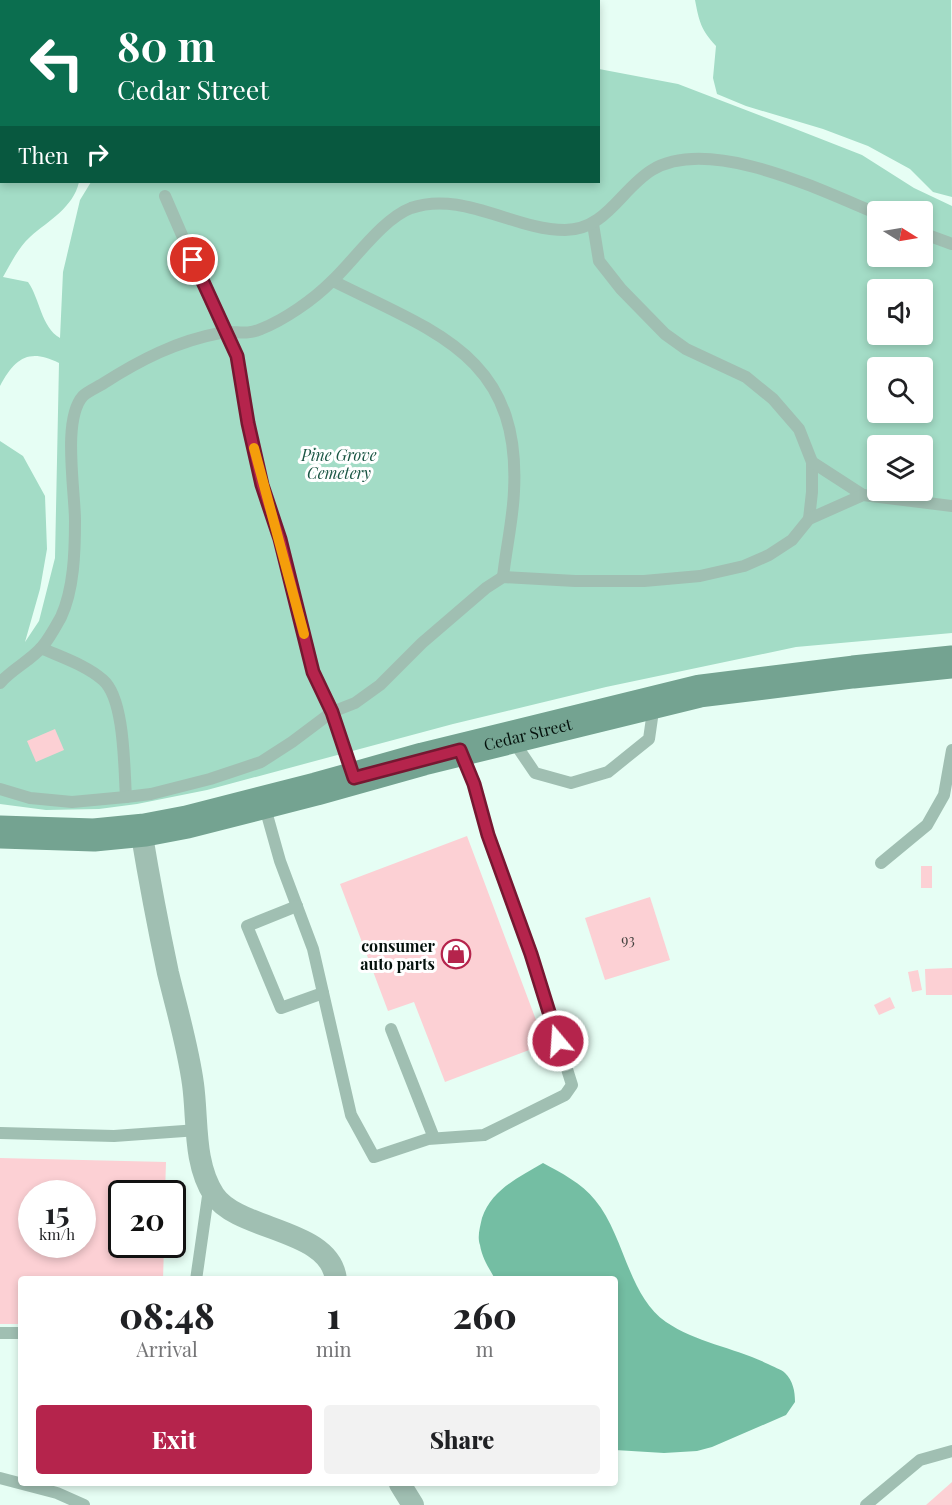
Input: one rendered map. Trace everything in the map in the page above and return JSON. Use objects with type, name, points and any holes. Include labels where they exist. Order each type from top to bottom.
[{"type":"main road","name":"Cedar Street","points":[[0,832],[94,835],[187,822],[460,750],[712,690],[952,662]]},
{"type":"street","points":[[141,830],[159,930],[193,1083],[203,1172],[215,1196],[230,1210],[312,1246],[329,1260],[335,1276]]},
{"type":"street","points":[[401,1486],[413,1505]]},
{"type":"lane","points":[[0,682],[41,648],[61,616],[68,594],[74,555],[75,519],[71,450],[72,421],[82,396],[134,364],[188,340],[224,332],[248,334],[265,328],[313,298],[333,281],[358,252],[408,209],[429,204],[456,206],[491,213],[541,228],[568,230],[593,224],[653,170],[682,159],[714,159],[759,168],[812,186],[867,209]]},
{"type":"lane","points":[[165,196],[224,332],[237,356],[248,423],[262,485],[280,539],[313,672],[332,712],[354,778]]},
{"type":"lane","points":[[593,224],[599,261],[621,289],[665,334],[687,349],[746,377],[773,399],[799,429],[812,462],[809,519]]},
{"type":"lane","points":[[933,237],[952,244]]},
{"type":"lane","points":[[333,281],[417,321],[452,342],[480,369],[504,406],[513,446],[514,492],[503,577]]},
{"type":"lane","points":[[812,462],[863,495],[952,506]]},
{"type":"lane","points":[[0,789],[30,798],[72,802],[126,797],[152,794],[210,779],[261,762],[332,712],[355,703],[380,685],[422,643],[486,588],[503,577],[575,581],[644,581],[700,576],[744,567],[792,540],[809,519],[863,495]]},
{"type":"lane","points":[[41,648],[75,663],[105,681],[114,696],[121,724],[126,797]]},
{"type":"lane","points":[[511,738],[534,773],[571,783],[608,772],[649,739],[654,703]]},
{"type":"lane","points":[[263,803],[280,861],[313,949],[351,1115],[374,1157],[428,1138],[484,1135],[565,1095],[572,1085],[531,954],[488,835],[474,784],[460,750]]},
{"type":"lane","points":[[881,863],[927,825],[944,795],[952,750]]},
{"type":"lane","points":[[297,906],[248,926],[281,1008],[323,993]]},
{"type":"lane","points":[[391,1029],[434,1138]]},
{"type":"lane","points":[[0,1133],[114,1136],[198,1130]]},
{"type":"lane","points":[[197,1276],[210,1185]]},
{"type":"lane","points":[[0,1333],[18,1333]]},
{"type":"lane","points":[[866,1505],[920,1460],[952,1451]]},
{"type":"lane","points":[[0,1478],[18,1483]]},
{"type":"lane","points":[[30,1486],[57,1493],[84,1505]]},
{"type":"green space","points":[[695,0],[951,0],[952,197],[933,192],[910,169],[868,146],[823,129],[746,106],[717,94],[713,78],[716,46],[701,25]]},
{"type":"green space","name":"Pine Grove Cemetery","points":[[600,69],[678,84],[862,155],[914,188],[952,206],[952,633],[796,647],[606,687],[453,724],[207,790],[137,804],[99,809],[46,810],[0,804],[0,441],[23,456],[45,496],[47,549],[40,589],[25,642],[39,621],[55,558],[59,363],[39,356],[31,356],[17,362],[0,386],[0,183],[79,183],[66,206],[26,241],[3,277],[28,282],[49,327],[60,338],[63,272],[80,200],[90,183],[600,183]]},
{"type":"shaded area","points":[[543,1163],[578,1183],[590,1194],[605,1214],[634,1281],[653,1311],[678,1329],[756,1358],[785,1373],[790,1379],[795,1394],[795,1402],[786,1415],[712,1447],[697,1451],[664,1453],[618,1450],[618,1276],[493,1276],[481,1250],[480,1225],[492,1199],[515,1179]]},
{"type":"building","points":[[55,729],[64,750],[36,762],[27,741]]},
{"type":"building","points":[[467,836],[545,1044],[445,1082],[414,1002],[388,1011],[340,884]]},
{"type":"building","points":[[921,866],[932,866],[932,888],[921,888]]},
{"type":"building","points":[[650,897],[670,960],[605,980],[585,918]]},
{"type":"building","points":[[952,968],[952,995],[926,995],[925,969]]},
{"type":"building","points":[[918,970],[922,990],[912,992],[908,972]]},
{"type":"building","points":[[890,997],[895,1008],[879,1015],[874,1005]]},
{"type":"building","points":[[0,1158],[166,1162],[165,1180],[108,1180],[108,1258],[164,1258],[163,1276],[18,1276],[18,1324],[0,1324]]},
{"type":"building","points":[[952,1482],[952,1505],[926,1505]]},
{"type":"slow traffic","points":[[254,448],[262,485],[280,539],[304,634]]},
{"type":"place","name":"consumer auto parts","points":[[456,954]]},
{"type":"route","points":[[193,260],[224,332],[237,356],[248,423],[262,485],[280,539],[313,672],[332,712],[354,778],[460,750],[474,784],[488,835],[531,954],[558,1041]]}]
